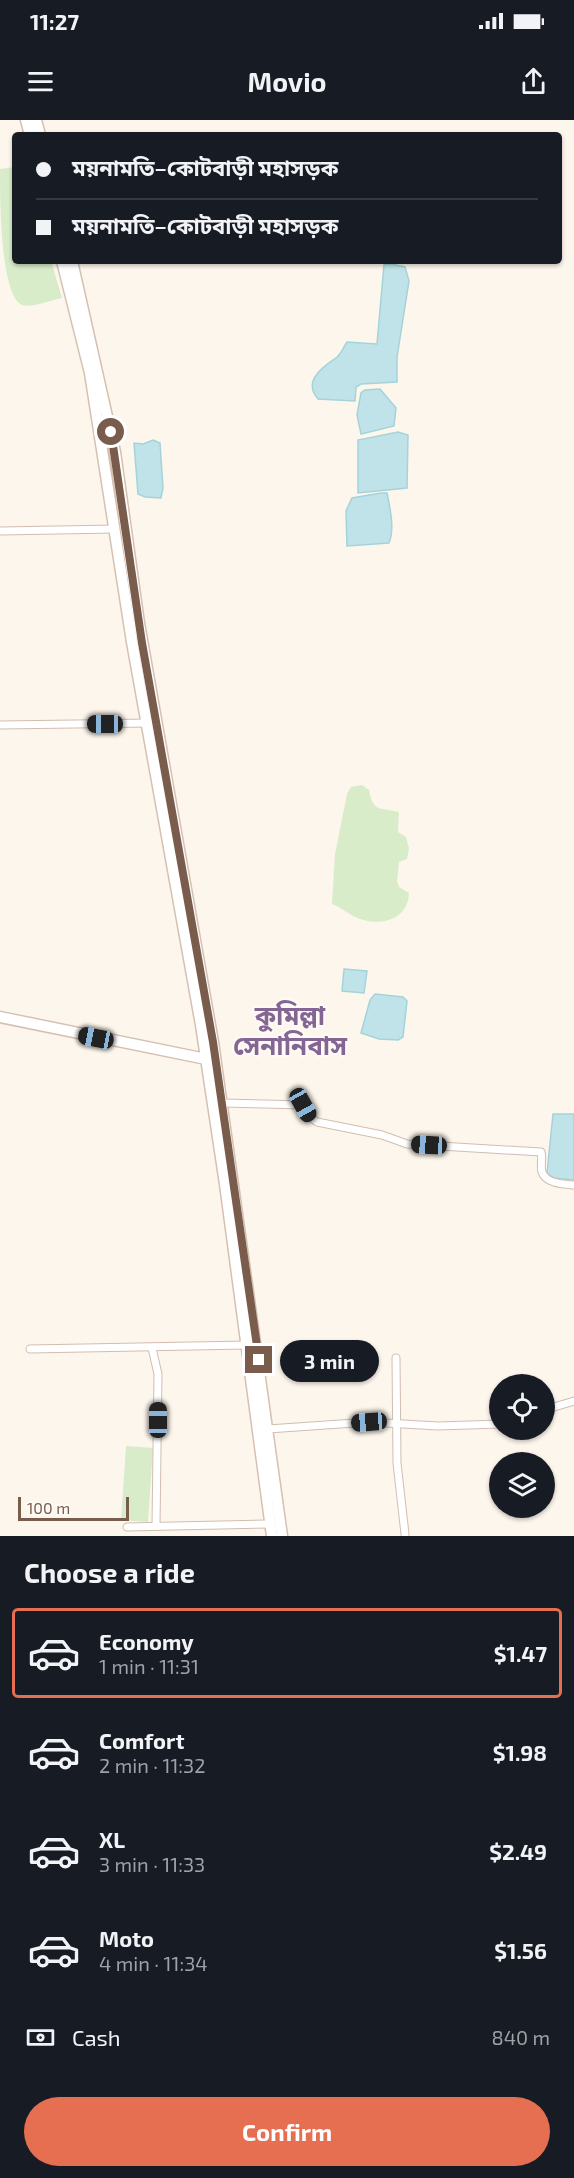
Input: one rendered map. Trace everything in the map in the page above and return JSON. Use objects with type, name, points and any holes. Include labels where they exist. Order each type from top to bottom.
[{"type":"main road","points":[[63,264],[115,452],[152,723]]},
{"type":"main road","points":[[73,264],[94,372],[115,529],[152,723],[211,1060],[272,1536]]},
{"type":"main road","points":[[0,1017],[211,1060]]},
{"type":"main road","points":[[211,1060],[222,1103],[282,1536]]},
{"type":"street","points":[[0,531],[115,529]]},
{"type":"street","points":[[0,725],[152,723]]},
{"type":"street","points":[[222,1103],[303,1105],[309,1116],[317,1122],[382,1136],[407,1144],[540,1152],[542,1173],[559,1184],[574,1185]]},
{"type":"street","points":[[30,1349],[246,1345]]},
{"type":"street","points":[[152,1348],[158,1374],[156,1526]]},
{"type":"street","points":[[396,1358],[397,1463],[405,1534]]},
{"type":"street","points":[[555,1407],[574,1401]]},
{"type":"street","points":[[268,1429],[369,1422],[438,1426],[489,1424]]},
{"type":"street","points":[[127,1527],[270,1524]]},
{"type":"green space","points":[[12,167],[12,264],[52,264],[62,298],[22,305],[15,297],[9,284],[5,265],[0,169]]},
{"type":"green space","points":[[362,785],[369,790],[375,805],[381,809],[399,812],[398,832],[406,837],[409,848],[407,859],[399,862],[397,881],[399,887],[409,893],[407,903],[397,916],[381,922],[362,920],[332,904],[335,854],[347,794],[351,787]]},
{"type":"green space","points":[[126,1446],[153,1448],[148,1522],[121,1520]]},
{"type":"water","points":[[384,265],[405,267],[409,281],[397,357],[397,382],[361,384],[356,387],[355,401],[318,399],[312,386],[313,380],[320,370],[341,353],[347,342],[377,344]]},
{"type":"water","points":[[380,389],[396,408],[394,426],[361,434],[357,415],[361,393],[365,390]]},
{"type":"water","points":[[398,432],[408,435],[407,488],[358,493],[358,440]]},
{"type":"water","points":[[153,440],[160,443],[163,488],[161,498],[138,494],[134,443],[143,444]]},
{"type":"water","points":[[387,493],[391,512],[392,531],[389,543],[347,546],[346,511],[352,498]]},
{"type":"water","points":[[344,969],[367,971],[364,993],[342,991]]},
{"type":"water","points":[[375,994],[403,997],[407,1001],[403,1037],[398,1040],[379,1039],[361,1033],[370,1000]]},
{"type":"water","points":[[553,1114],[574,1114],[574,1180],[554,1178],[547,1173]]},
{"type":"district","name":"কুমিল্লা সেনানিবাস","points":[[290,1031]]},
{"type":"route","points":[[111,432],[142,643],[213,1042],[259,1360]]}]
